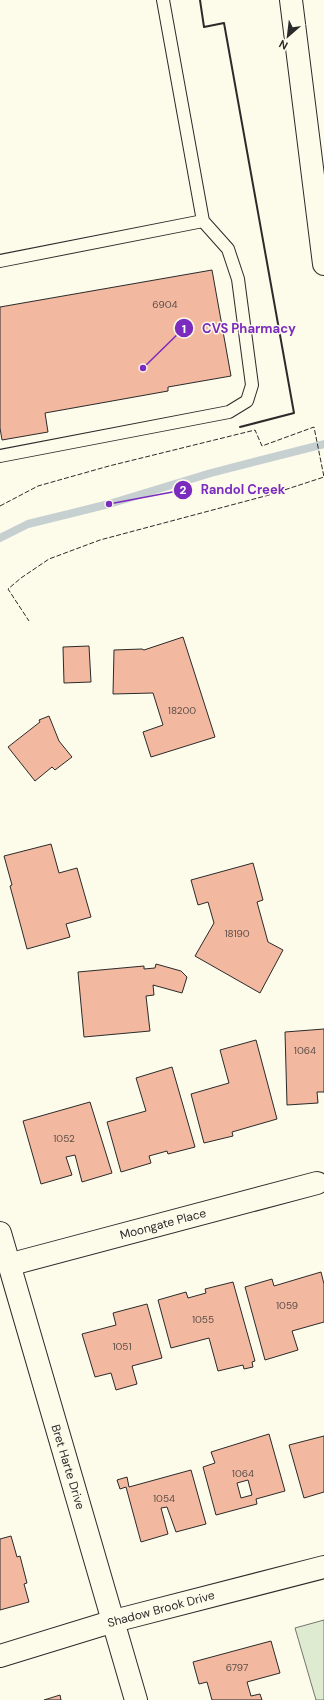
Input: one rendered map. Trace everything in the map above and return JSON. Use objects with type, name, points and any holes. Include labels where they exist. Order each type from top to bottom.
[{"type":"street","points":[[291,0],[324,264]]},
{"type":"street","name":"Moongate Place","points":[[8,1265],[317,1183]]},
{"type":"street","name":"Bret Harte Drive","points":[[0,1233],[8,1265],[136,1700]]},
{"type":"street","name":"Shadow Brook Drive","points":[[0,1656],[114,1622],[324,1567]]},
{"type":"lane","points":[[0,456],[229,412],[247,401],[252,385],[238,279],[228,249],[203,222],[163,0]]},
{"type":"lane","points":[[0,260],[203,222]]},
{"type":"green space","points":[[324,1620],[324,1700],[316,1700],[295,1628]]},
{"type":"building","points":[[212,270],[231,376],[168,387],[168,391],[45,413],[48,432],[2,440],[0,428],[0,307]]},
{"type":"building","points":[[183,637],[215,737],[151,757],[143,732],[163,725],[153,693],[113,694],[114,650],[144,650]]},
{"type":"building","points":[[89,646],[91,682],[64,683],[63,647]]},
{"type":"building","points":[[49,716],[59,741],[72,757],[55,770],[52,767],[35,781],[8,747],[40,722],[39,720]]},
{"type":"building","points":[[51,844],[59,873],[77,868],[91,917],[66,924],[70,937],[27,949],[10,886],[12,885],[4,856]]},
{"type":"building","points":[[253,863],[263,900],[257,902],[268,942],[283,950],[260,993],[195,956],[214,923],[208,902],[198,905],[191,880]]},
{"type":"building","points":[[156,964],[181,971],[187,977],[182,993],[153,985],[154,995],[146,996],[150,1031],[84,1037],[78,972],[144,966],[144,969],[155,968]]},
{"type":"building","points":[[324,1029],[324,1092],[317,1092],[318,1103],[287,1105],[285,1032]]},
{"type":"building","points":[[256,1040],[277,1119],[232,1132],[233,1136],[204,1143],[191,1094],[229,1083],[220,1050]]},
{"type":"building","points":[[172,1067],[195,1147],[168,1154],[167,1151],[149,1156],[151,1163],[121,1172],[107,1122],[146,1111],[136,1078]]},
{"type":"building","points":[[90,1102],[112,1173],[82,1182],[75,1155],[66,1157],[72,1175],[41,1184],[23,1121]]},
{"type":"building","points":[[321,1272],[324,1284],[324,1322],[292,1331],[298,1350],[265,1360],[245,1287],[272,1279],[274,1286]]},
{"type":"building","points":[[233,1282],[255,1361],[252,1362],[253,1367],[244,1369],[243,1365],[218,1371],[209,1338],[171,1348],[158,1300],[186,1292],[188,1298],[206,1293],[205,1289]]},
{"type":"building","points":[[147,1304],[162,1358],[132,1366],[137,1384],[116,1390],[111,1373],[95,1377],[82,1334],[116,1325],[113,1313]]},
{"type":"building","points":[[269,1434],[285,1491],[256,1499],[257,1504],[216,1515],[203,1467],[215,1463],[211,1452]],"holes":[[[248,1480],[252,1495],[241,1498],[237,1483]]]},
{"type":"building","points":[[324,1436],[324,1492],[304,1498],[289,1445]]},
{"type":"building","points":[[191,1470],[206,1524],[176,1532],[167,1507],[161,1508],[168,1534],[141,1542],[126,1487],[120,1489],[117,1480],[127,1477],[129,1487]]},
{"type":"building","points":[[11,1536],[17,1557],[20,1556],[27,1583],[24,1584],[29,1602],[0,1610],[0,1539]]},
{"type":"building","points":[[271,1641],[280,1673],[247,1682],[251,1696],[260,1694],[262,1700],[212,1700],[207,1682],[199,1684],[193,1662]]},
{"type":"building","points":[[60,1695],[61,1700],[44,1700]]},
{"type":"waterway","points":[[0,538],[28,524],[109,504],[211,473],[324,444]]},
{"type":"fence","points":[[0,506],[38,486],[109,466],[255,430],[262,446],[314,427],[324,477],[269,495],[100,540],[49,559],[21,578],[8,589],[29,621]]},
{"type":"wall","points":[[200,0],[204,27],[224,23],[294,413],[240,427]]},
{"type":"place","name":"CVS Pharmacy","points":[[143,368]]},
{"type":"place","name":"Randol Creek","points":[[109,504]]}]
